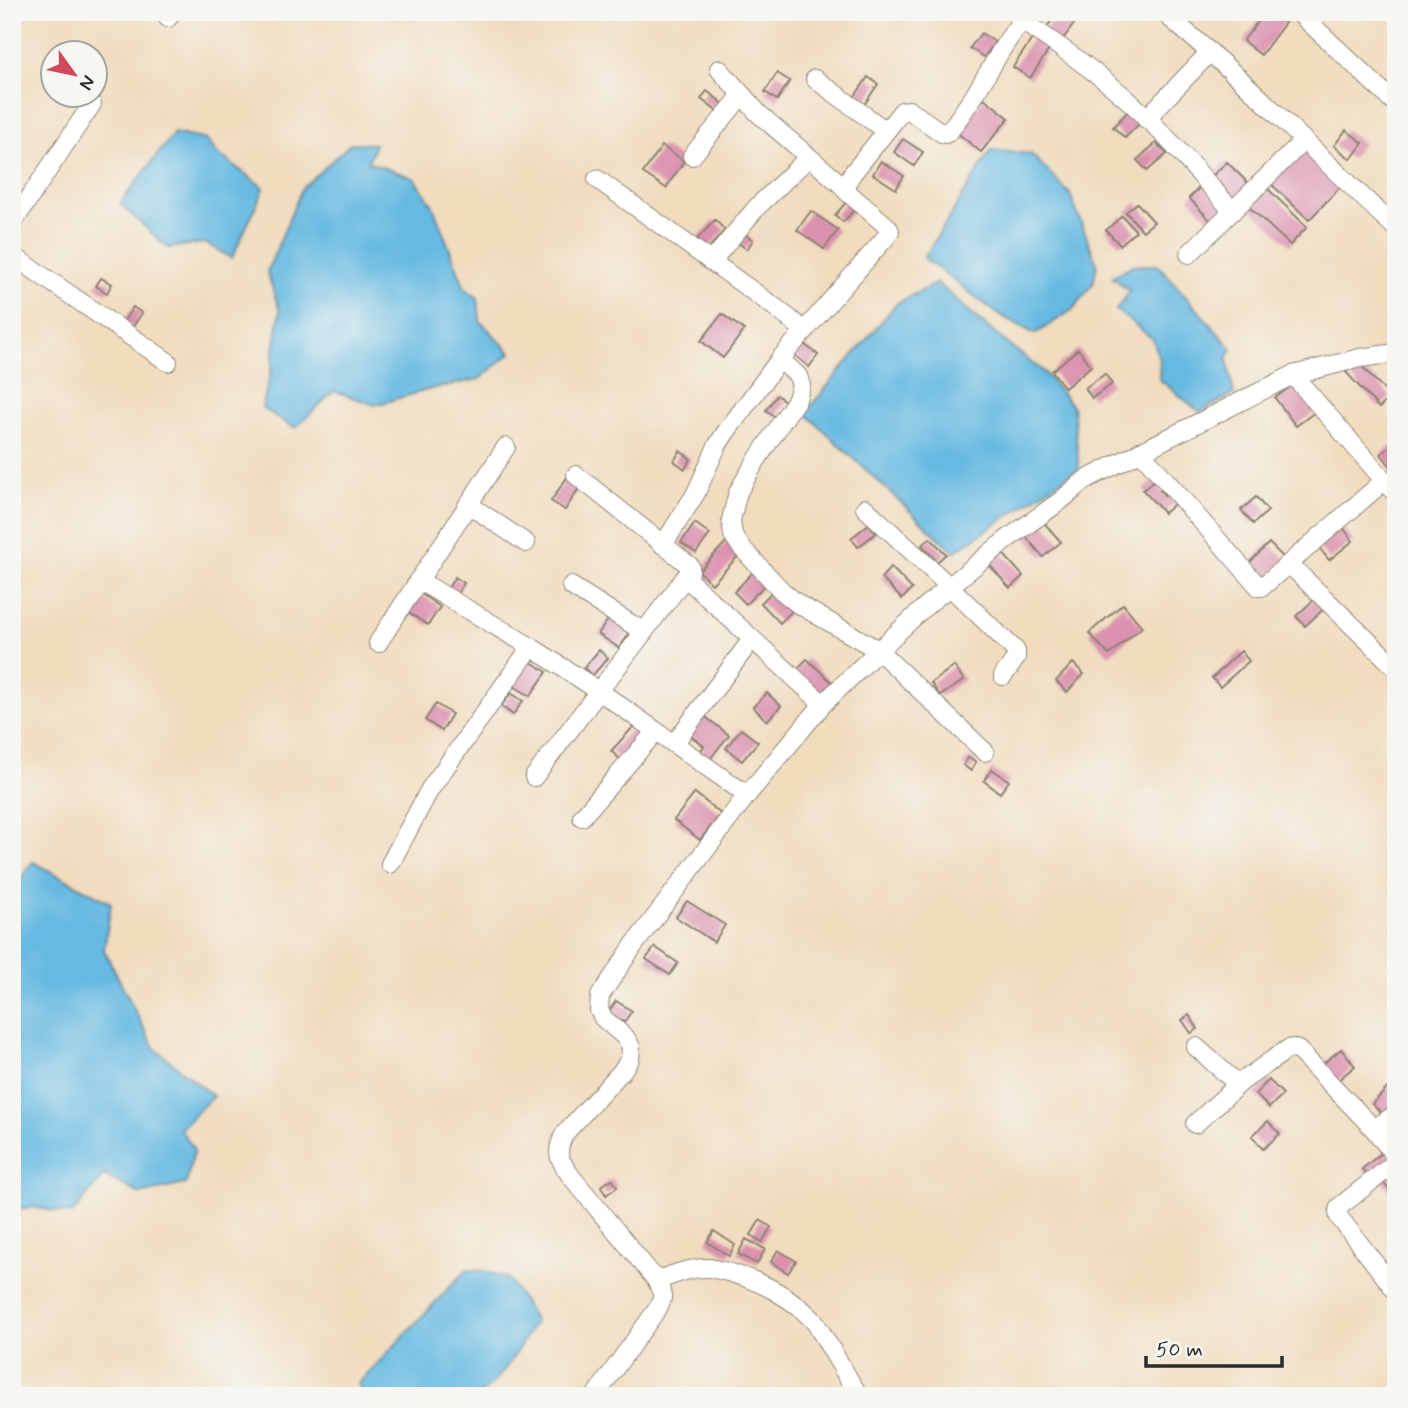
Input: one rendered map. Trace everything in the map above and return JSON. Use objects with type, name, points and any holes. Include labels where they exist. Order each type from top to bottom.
[{"type":"street","points":[[1163,12],[1259,97],[1396,228]]},
{"type":"street","points":[[1298,12],[1396,104]]},
{"type":"street","points":[[844,187],[902,111],[909,110],[942,133],[949,132],[1009,37],[1022,22],[1065,49],[1122,95],[1233,211]]},
{"type":"street","points":[[1146,119],[1210,52]]},
{"type":"street","points":[[663,545],[695,493],[717,446],[780,359],[890,230],[759,114],[719,69]]},
{"type":"street","points":[[815,79],[886,131]]},
{"type":"street","points":[[692,156],[742,95]]},
{"type":"street","points":[[12,225],[89,108]]},
{"type":"street","points":[[1189,254],[1303,141]]},
{"type":"street","points":[[711,262],[757,208],[809,157]]},
{"type":"street","points":[[597,179],[805,331]]},
{"type":"street","points":[[12,255],[168,362]]},
{"type":"street","points":[[595,1396],[662,1301],[662,1292],[657,1281],[570,1175],[558,1152],[565,1133],[630,1059],[631,1047],[626,1038],[603,1018],[599,1010],[600,996],[747,795],[823,704],[878,650],[927,605],[1085,480],[1293,375],[1360,358],[1396,353]]},
{"type":"street","points":[[780,359],[798,376],[801,385],[797,399],[738,492],[731,520],[733,535],[769,578],[798,604],[878,650],[985,751]]},
{"type":"street","points":[[1140,451],[1259,587],[1262,587],[1392,487],[1293,375]]},
{"type":"street","points":[[378,643],[506,447]]},
{"type":"street","points":[[534,777],[690,571],[687,562],[576,475]]},
{"type":"street","points":[[468,504],[526,543]]},
{"type":"street","points":[[865,508],[1016,651],[1016,658],[1003,676]]},
{"type":"street","points":[[1289,564],[1396,668]]},
{"type":"street","points":[[685,577],[823,704]]},
{"type":"street","points":[[418,580],[599,691],[747,795]]},
{"type":"street","points":[[571,586],[643,632]]},
{"type":"street","points":[[674,744],[752,639]]},
{"type":"street","points":[[390,864],[430,789],[531,647]]},
{"type":"street","points":[[582,817],[656,732]]},
{"type":"street","points":[[1196,1048],[1231,1079],[1241,1082]]},
{"type":"street","points":[[1195,1124],[1241,1082],[1288,1049],[1298,1050],[1374,1129],[1396,1160],[1339,1207],[1338,1212],[1396,1291]]},
{"type":"street","points":[[1374,1129],[1396,1114]]},
{"type":"street","points":[[657,1281],[701,1267],[770,1286],[815,1322],[859,1396]]},
{"type":"water","points":[[174,133],[206,140],[216,152],[264,188],[232,258],[205,243],[168,248],[120,204]]},
{"type":"water","points":[[351,143],[375,144],[368,162],[414,178],[432,204],[465,288],[478,298],[480,321],[511,353],[479,379],[375,405],[334,391],[295,428],[262,408],[280,311],[267,272],[302,188]]},
{"type":"water","points":[[991,150],[1031,154],[1070,194],[1097,264],[1093,284],[1072,310],[1035,334],[998,314],[924,258]]},
{"type":"water","points":[[1133,265],[1158,265],[1232,349],[1227,359],[1234,394],[1200,412],[1159,379],[1160,361],[1153,339],[1116,310],[1130,291],[1112,277]]},
{"type":"water","points":[[937,283],[1044,372],[1073,407],[1079,468],[954,552],[805,413],[897,303]]},
{"type":"water","points":[[33,862],[111,903],[104,950],[154,1048],[213,1096],[180,1129],[194,1149],[186,1184],[140,1194],[104,1175],[72,1214],[31,1207],[12,1210],[12,890]]},
{"type":"water","points":[[466,1270],[485,1271],[509,1279],[535,1321],[503,1371],[478,1396],[363,1395],[358,1384]]},
{"type":"building","points":[[1058,12],[1066,12],[1077,20],[1060,43],[1044,31]]},
{"type":"building","points":[[1265,12],[1293,12],[1261,55],[1243,41]]},
{"type":"building","points":[[981,33],[995,42],[984,57],[970,48]]},
{"type":"building","points":[[1036,33],[1052,45],[1030,78],[1013,67]]},
{"type":"building","points":[[777,73],[790,81],[777,100],[765,92]]},
{"type":"building","points":[[868,77],[878,84],[864,105],[853,99]]},
{"type":"building","points":[[707,91],[725,105],[719,113],[701,99]]},
{"type":"building","points":[[984,98],[1009,118],[981,152],[956,132]]},
{"type":"building","points":[[1132,107],[1144,119],[1125,138],[1113,127]]},
{"type":"building","points":[[1346,130],[1363,143],[1351,159],[1334,146]]},
{"type":"building","points":[[903,139],[923,152],[914,166],[894,152]]},
{"type":"building","points":[[1156,143],[1167,154],[1147,171],[1137,160]]},
{"type":"building","points":[[662,146],[684,161],[666,188],[643,173]]},
{"type":"building","points":[[1301,147],[1341,186],[1309,220],[1268,181]]},
{"type":"building","points":[[881,161],[904,176],[896,189],[873,174]]},
{"type":"building","points":[[1227,162],[1250,185],[1234,201],[1211,177]]},
{"type":"building","points":[[1203,184],[1225,208],[1211,221],[1189,198]]},
{"type":"building","points":[[1266,187],[1307,227],[1290,245],[1248,206]]},
{"type":"building","points":[[850,198],[859,205],[843,222],[835,215]]},
{"type":"building","points":[[1137,203],[1154,222],[1143,231],[1126,212]]},
{"type":"building","points":[[811,211],[838,230],[824,249],[797,230]]},
{"type":"building","points":[[1122,216],[1136,231],[1120,245],[1106,230]]},
{"type":"building","points":[[715,220],[725,230],[708,249],[697,239]]},
{"type":"building","points":[[739,230],[753,240],[747,249],[732,239]]},
{"type":"building","points":[[101,278],[112,284],[107,293],[96,286]]},
{"type":"building","points":[[133,307],[142,313],[132,328],[123,322]]},
{"type":"building","points":[[722,314],[744,330],[723,358],[701,341]]},
{"type":"building","points":[[800,341],[818,355],[809,367],[791,352]]},
{"type":"building","points":[[1078,349],[1091,366],[1065,388],[1052,371]]},
{"type":"building","points":[[1357,361],[1391,397],[1379,408],[1346,372]]},
{"type":"building","points":[[1105,374],[1112,384],[1092,398],[1085,388]]},
{"type":"building","points":[[1294,384],[1315,412],[1296,426],[1275,398]]},
{"type":"building","points":[[777,395],[786,402],[775,417],[766,410]]},
{"type":"building","points":[[1396,442],[1396,473],[1381,454]]},
{"type":"building","points":[[680,451],[691,459],[685,469],[674,461]]},
{"type":"building","points":[[568,476],[581,485],[565,510],[551,501]]},
{"type":"building","points":[[1158,477],[1165,485],[1160,490],[1165,496],[1170,491],[1179,500],[1164,513],[1143,490]]},
{"type":"building","points":[[1256,497],[1268,511],[1253,524],[1241,510]]},
{"type":"building","points":[[1040,518],[1061,542],[1043,557],[1023,533]]},
{"type":"building","points":[[695,523],[710,534],[696,553],[681,543]]},
{"type":"building","points":[[869,524],[876,533],[858,547],[851,538]]},
{"type":"building","points":[[1342,526],[1353,541],[1329,560],[1317,545]]},
{"type":"building","points":[[930,538],[946,554],[937,562],[922,545]]},
{"type":"building","points":[[728,540],[741,553],[712,584],[699,571]]},
{"type":"building","points":[[1269,543],[1285,559],[1261,585],[1244,568]]},
{"type":"building","points":[[998,548],[1023,576],[1010,588],[985,560]]},
{"type":"building","points":[[891,567],[912,589],[902,599],[881,578]]},
{"type":"building","points":[[756,569],[768,582],[746,604],[734,592]]},
{"type":"building","points":[[455,577],[464,583],[457,594],[448,588]]},
{"type":"building","points":[[775,589],[794,609],[780,623],[761,603]]},
{"type":"building","points":[[420,593],[440,607],[428,625],[408,612]]},
{"type":"building","points":[[1318,596],[1327,606],[1305,626],[1296,616]]},
{"type":"building","points":[[1123,604],[1142,627],[1109,655],[1089,633]]},
{"type":"building","points":[[610,617],[631,631],[619,648],[598,634]]},
{"type":"building","points":[[599,650],[608,658],[592,676],[584,668]]},
{"type":"building","points":[[1241,651],[1249,661],[1220,687],[1212,678]]},
{"type":"building","points":[[807,659],[837,687],[824,700],[794,672]]},
{"type":"building","points":[[528,660],[547,672],[530,696],[512,685]]},
{"type":"building","points":[[1073,663],[1084,674],[1067,692],[1056,681]]},
{"type":"building","points":[[954,666],[964,680],[940,696],[931,683]]},
{"type":"building","points":[[511,693],[523,701],[513,715],[501,706]]},
{"type":"building","points":[[767,693],[781,706],[767,721],[753,707]]},
{"type":"building","points":[[436,704],[452,714],[442,731],[425,720]]},
{"type":"building","points":[[703,715],[729,735],[706,764],[696,757],[704,746],[688,734]]},
{"type":"building","points":[[638,722],[648,731],[621,760],[611,751]]},
{"type":"building","points":[[741,729],[758,742],[742,761],[726,748]]},
{"type":"building","points":[[969,757],[976,762],[971,771],[963,765]]},
{"type":"building","points":[[992,769],[1009,781],[1000,793],[984,781]]},
{"type":"building","points":[[695,793],[721,814],[700,840],[674,820]]},
{"type":"building","points":[[687,901],[725,925],[714,942],[676,917]]},
{"type":"building","points":[[655,947],[678,963],[670,975],[646,959]]},
{"type":"building","points":[[616,1001],[632,1011],[624,1022],[608,1013]]},
{"type":"building","points":[[1189,1015],[1198,1029],[1191,1033],[1182,1020]]},
{"type":"building","points":[[1341,1049],[1355,1066],[1337,1081],[1323,1064]]},
{"type":"building","points":[[1396,1079],[1396,1105],[1385,1116],[1372,1104]]},
{"type":"building","points":[[1269,1080],[1283,1094],[1269,1108],[1255,1094]]},
{"type":"building","points":[[1268,1121],[1280,1134],[1263,1149],[1252,1136]]},
{"type":"building","points":[[1385,1150],[1392,1158],[1369,1177],[1362,1169]]},
{"type":"building","points":[[1396,1165],[1396,1190],[1393,1193],[1380,1180]]},
{"type":"building","points":[[612,1179],[617,1187],[606,1195],[601,1186]]},
{"type":"building","points":[[760,1220],[771,1227],[762,1242],[751,1235]]},
{"type":"building","points":[[714,1231],[735,1245],[729,1256],[707,1242]]},
{"type":"building","points":[[746,1239],[765,1249],[757,1264],[738,1254]]},
{"type":"building","points":[[778,1250],[796,1261],[788,1273],[771,1262]]}]
